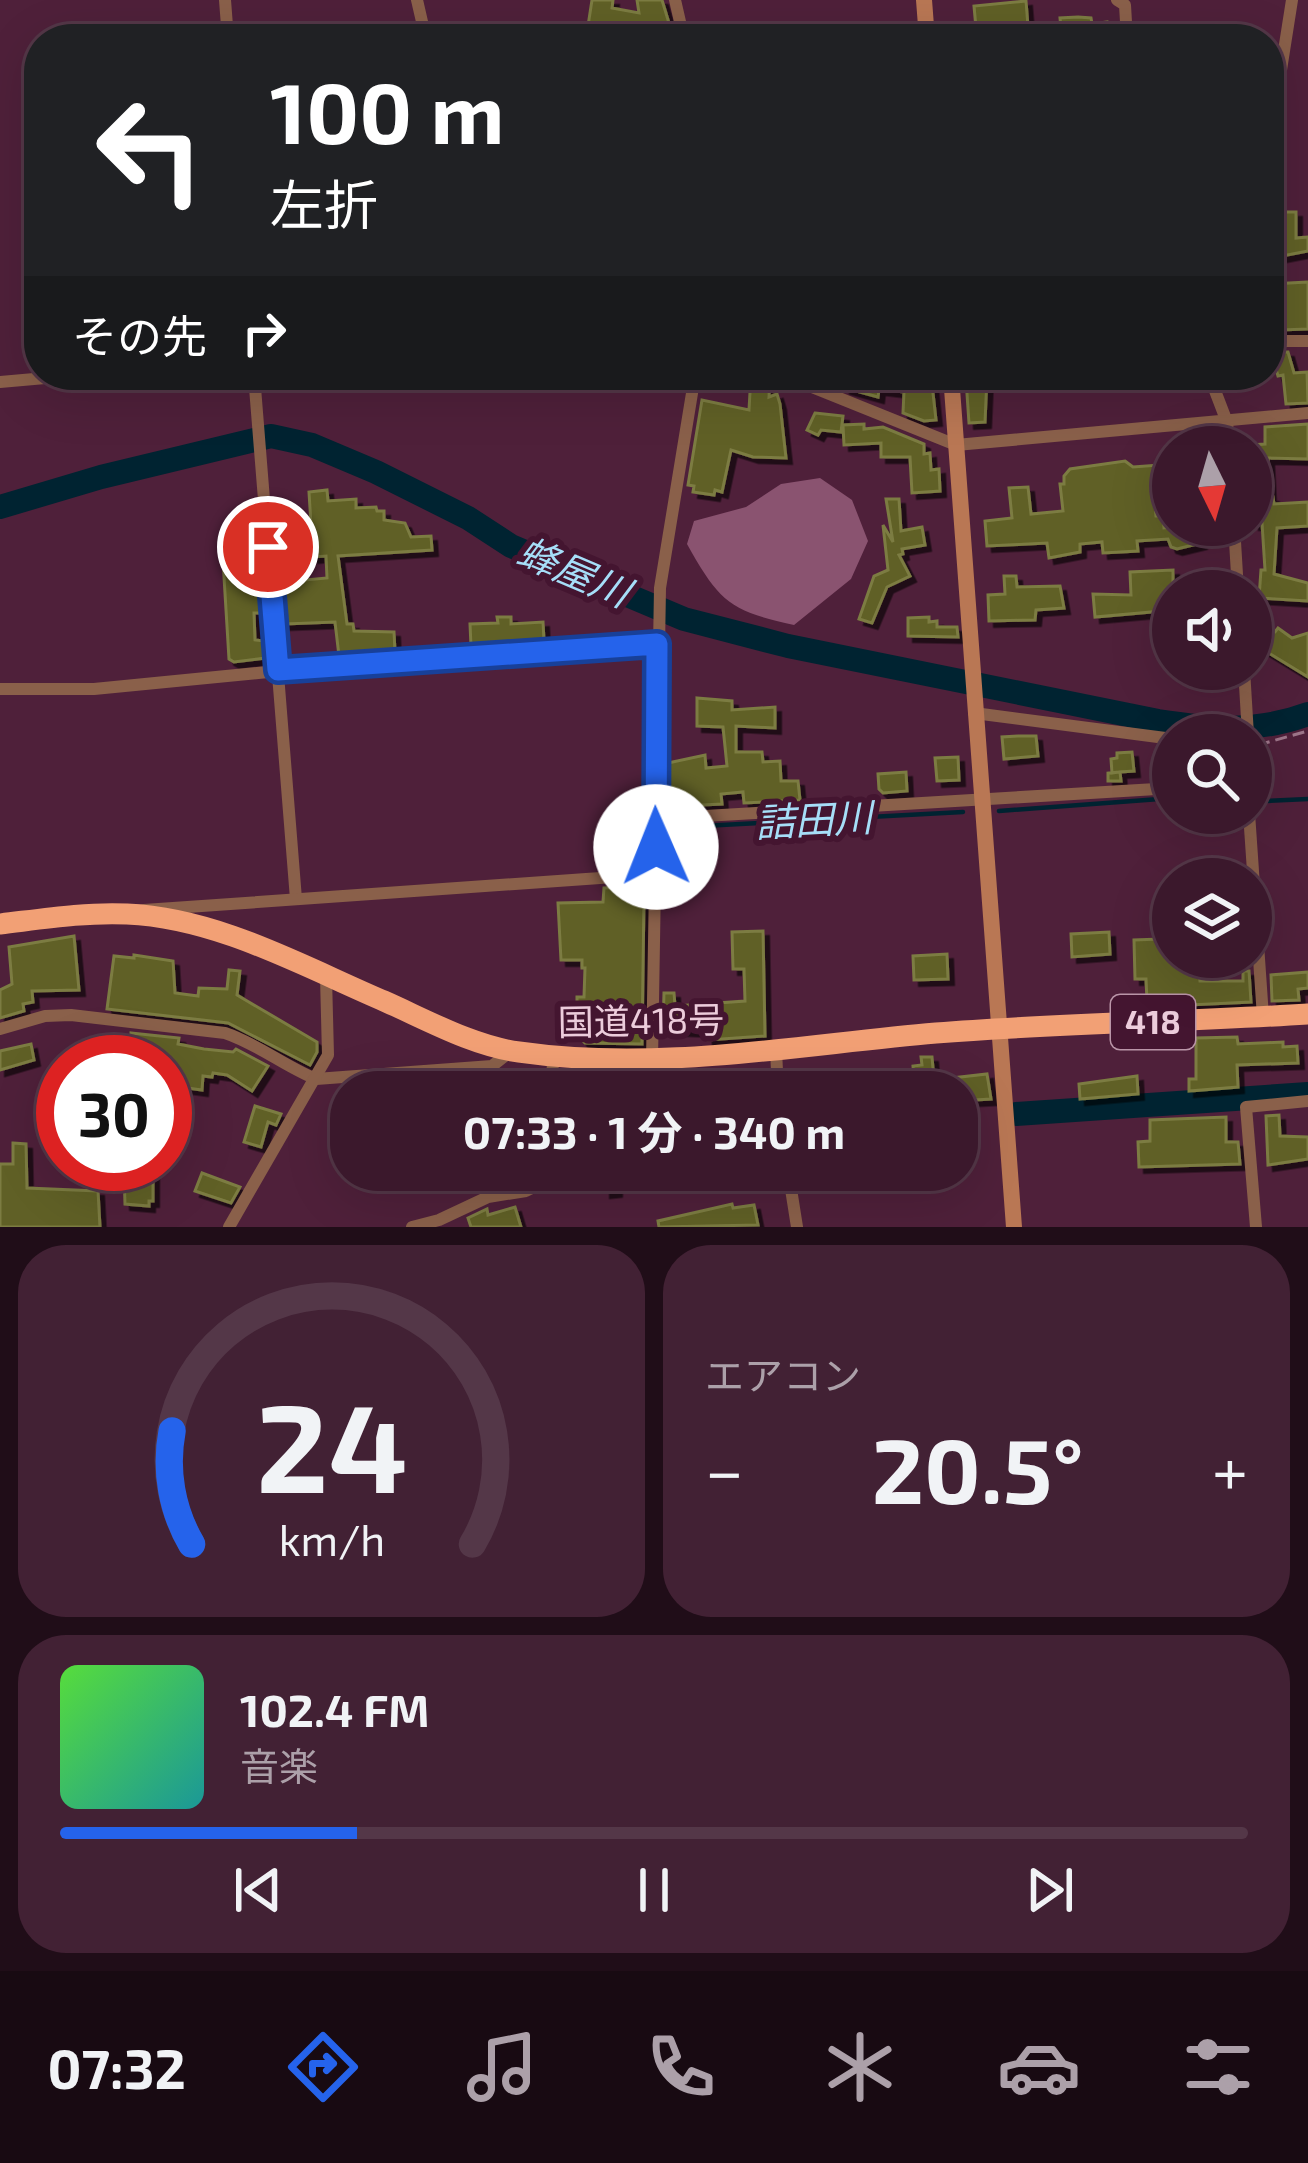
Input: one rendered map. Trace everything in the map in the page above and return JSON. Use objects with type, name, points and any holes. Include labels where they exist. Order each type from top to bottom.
[{"type":"highway","name":"国道418号","points":[[0,924],[128,914],[231,937],[471,1039],[553,1057],[652,1060],[998,1028],[1308,1014]]},
{"type":"street","points":[[1284,51],[1292,0]]},
{"type":"street","points":[[256,390],[296,898]]},
{"type":"street","points":[[652,1060],[660,589],[692,390]]},
{"type":"street","points":[[819,390],[956,445],[1308,412]]},
{"type":"street","points":[[952,390],[1014,1227]]},
{"type":"street","points":[[1215,390],[1227,426]]},
{"type":"street","points":[[0,689],[94,689],[658,637]]},
{"type":"street","points":[[974,708],[1152,736]]},
{"type":"street","points":[[654,819],[1152,789]]},
{"type":"street","points":[[1250,834],[1263,1017]]},
{"type":"street","points":[[128,914],[156,906],[657,874]]},
{"type":"street","points":[[229,1227],[328,1054],[326,977]]},
{"type":"street","points":[[0,1028],[70,1015],[225,1033],[249,1041],[316,1079],[492,1066],[511,1051]]},
{"type":"street","points":[[776,1050],[777,1071]]},
{"type":"street","points":[[553,1057],[553,1071]]},
{"type":"street","points":[[1256,1227],[1246,1107],[1308,1102]]},
{"type":"street","points":[[412,1227],[488,1197],[526,1191]]},
{"type":"street","points":[[791,1191],[797,1227]]},
{"type":"path","points":[[1272,742],[1308,731]]},
{"type":"shaded area","points":[[820,478],[852,500],[868,541],[851,579],[794,625],[728,601],[687,544],[694,521],[746,507],[781,484]]},
{"type":"building","points":[[592,0],[613,0],[612,8],[639,13],[637,0],[662,0],[669,24],[588,24]]},
{"type":"building","points":[[1026,1],[1028,24],[976,24],[974,6]]},
{"type":"building","points":[[1060,18],[1091,18],[1092,24],[1061,24]]},
{"type":"building","points":[[1284,212],[1296,212],[1296,238],[1308,237],[1308,251],[1284,256]]},
{"type":"building","points":[[1308,282],[1308,329],[1284,330],[1284,283]]},
{"type":"building","points":[[1284,352],[1288,352],[1294,373],[1307,372],[1308,403],[1286,404]]},
{"type":"building","points":[[750,390],[769,390],[769,397],[777,394],[786,458],[753,457],[731,450],[722,492],[693,492],[694,486],[688,485],[702,400],[749,410]]},
{"type":"building","points":[[852,390],[879,390],[878,397]]},
{"type":"building","points":[[887,390],[933,390],[936,420],[903,413],[904,392]]},
{"type":"building","points":[[967,390],[986,390],[985,422],[969,423]]},
{"type":"building","points":[[815,413],[843,416],[841,432],[821,430],[818,435],[807,430]]},
{"type":"building","points":[[864,424],[864,429],[883,427],[924,444],[931,470],[939,469],[940,491],[912,493],[910,457],[881,457],[881,443],[844,445],[843,425]]},
{"type":"building","points":[[1308,424],[1308,459],[1272,458],[1272,427]]},
{"type":"building","points":[[1125,461],[1133,467],[1152,466],[1152,540],[1137,541],[1138,551],[1103,553],[1102,542],[1080,544],[1080,552],[1049,558],[1047,543],[987,546],[985,521],[1012,518],[1009,488],[1028,487],[1031,514],[1063,511],[1060,484],[1070,469]]},
{"type":"building","points":[[327,490],[328,501],[356,499],[356,508],[376,507],[384,511],[384,520],[405,523],[411,537],[431,536],[432,550],[338,556],[347,624],[353,624],[354,631],[394,632],[395,652],[339,656],[335,622],[285,624],[283,582],[327,578],[326,556],[313,557],[309,492]]},
{"type":"building","points":[[1272,497],[1274,504],[1308,502],[1308,526],[1277,528],[1274,574],[1308,583],[1308,601],[1272,599],[1272,570],[1265,570],[1263,546],[1272,546]]},
{"type":"building","points":[[886,499],[899,499],[901,531],[922,527],[925,545],[902,549],[899,555],[910,576],[887,587],[872,623],[859,619],[874,576],[888,570],[883,525],[893,542]]},
{"type":"building","points":[[257,542],[263,613],[254,613],[255,640],[265,641],[266,658],[234,662],[229,659],[222,544]]},
{"type":"building","points":[[1152,571],[1152,612],[1095,617],[1093,594],[1131,595],[1130,572]]},
{"type":"building","points":[[1004,576],[1016,576],[1017,587],[1060,586],[1064,608],[1036,610],[1035,620],[989,621],[988,595],[1005,594]]},
{"type":"building","points":[[497,617],[511,617],[511,624],[543,622],[544,641],[471,646],[470,624],[498,623]]},
{"type":"building","points":[[929,617],[929,622],[937,621],[937,627],[957,627],[958,637],[908,636],[908,618]]},
{"type":"building","points":[[1278,628],[1292,638],[1308,633],[1308,677],[1272,655]]},
{"type":"building","points":[[697,698],[732,701],[732,710],[775,707],[775,728],[736,726],[736,752],[762,752],[763,762],[780,761],[781,781],[798,781],[800,800],[744,803],[743,792],[721,794],[722,804],[682,806],[682,801],[667,801],[668,763],[705,755],[706,768],[727,766],[723,727],[697,726]]},
{"type":"building","points":[[1036,736],[1038,756],[1004,759],[1002,737]]},
{"type":"building","points":[[1132,752],[1134,771],[1120,772],[1121,781],[1108,781],[1111,759],[1117,753]]},
{"type":"building","points":[[958,757],[959,780],[937,781],[935,758]]},
{"type":"building","points":[[906,772],[907,791],[883,793],[879,789],[878,774]]},
{"type":"building","points":[[630,887],[630,897],[644,897],[642,1044],[585,1043],[577,997],[584,997],[585,968],[582,960],[561,960],[558,903],[603,902],[604,888]]},
{"type":"building","points":[[763,931],[765,1036],[708,1040],[707,1031],[663,1029],[664,993],[674,993],[675,1006],[745,1001],[744,969],[733,969],[732,932]]},
{"type":"building","points":[[1109,932],[1110,954],[1072,957],[1071,934]]},
{"type":"building","points":[[74,936],[79,990],[32,991],[33,1002],[23,1004],[24,1011],[0,1018],[0,990],[12,984],[9,947]]},
{"type":"building","points":[[1152,939],[1152,978],[1249,978],[1251,1002],[1147,1001],[1146,979],[1135,979],[1134,940]]},
{"type":"building","points":[[947,954],[948,979],[914,980],[913,956]]},
{"type":"building","points":[[114,956],[173,961],[175,993],[198,996],[199,988],[227,989],[229,970],[240,971],[237,995],[317,1042],[310,1065],[228,1023],[107,1009]]},
{"type":"building","points":[[1308,972],[1308,988],[1298,989],[1299,1000],[1272,1001],[1272,975]]},
{"type":"building","points":[[1237,1037],[1238,1044],[1297,1046],[1298,1063],[1237,1065],[1238,1087],[1189,1091],[1189,1079],[1196,1079],[1196,1038]]},
{"type":"building","points":[[31,1044],[34,1060],[0,1070],[0,1051]]},
{"type":"building","points":[[192,1047],[236,1049],[268,1066],[252,1091],[227,1075],[213,1073],[203,1076],[202,1090],[192,1089]]},
{"type":"building","points":[[921,1057],[932,1057],[933,1071],[913,1071],[913,1066],[922,1065]]},
{"type":"building","points":[[987,1074],[991,1099],[978,1100],[978,1075]]},
{"type":"building","points":[[1137,1076],[1138,1094],[1080,1099],[1079,1084]]},
{"type":"building","points":[[255,1106],[281,1114],[276,1125],[268,1122],[261,1147],[244,1142]]},
{"type":"building","points":[[1279,1115],[1280,1136],[1308,1137],[1308,1159],[1268,1165],[1266,1116]]},
{"type":"building","points":[[1226,1117],[1226,1142],[1238,1142],[1240,1164],[1139,1167],[1138,1142],[1150,1141],[1150,1120]]},
{"type":"building","points":[[13,1143],[26,1144],[27,1188],[98,1191],[100,1227],[0,1227],[0,1164],[13,1164]]},
{"type":"building","points":[[202,1173],[240,1187],[231,1203],[195,1191]]},
{"type":"building","points":[[125,1191],[153,1191],[149,1206],[125,1204]]},
{"type":"building","points":[[732,1204],[733,1208],[754,1205],[758,1225],[659,1227],[658,1221]]},
{"type":"building","points":[[515,1207],[521,1227],[471,1227],[468,1218],[487,1209],[488,1215]]},
{"type":"waterway","name":"蜂屋川","points":[[0,507],[271,436],[312,445],[376,472],[468,518],[511,546],[684,619],[788,646],[1158,721],[1234,728],[1308,714]]},
{"type":"waterway","name":"詰田川","points":[[1272,801],[1308,799]]},
{"type":"waterway","name":"詰田川","points":[[999,811],[1152,800]]},
{"type":"waterway","name":"詰田川","points":[[665,828],[963,812]]},
{"type":"waterway","points":[[1016,1114],[1308,1094]]},
{"type":"route","points":[[268,547],[278,670],[657,644],[656,847]]}]
